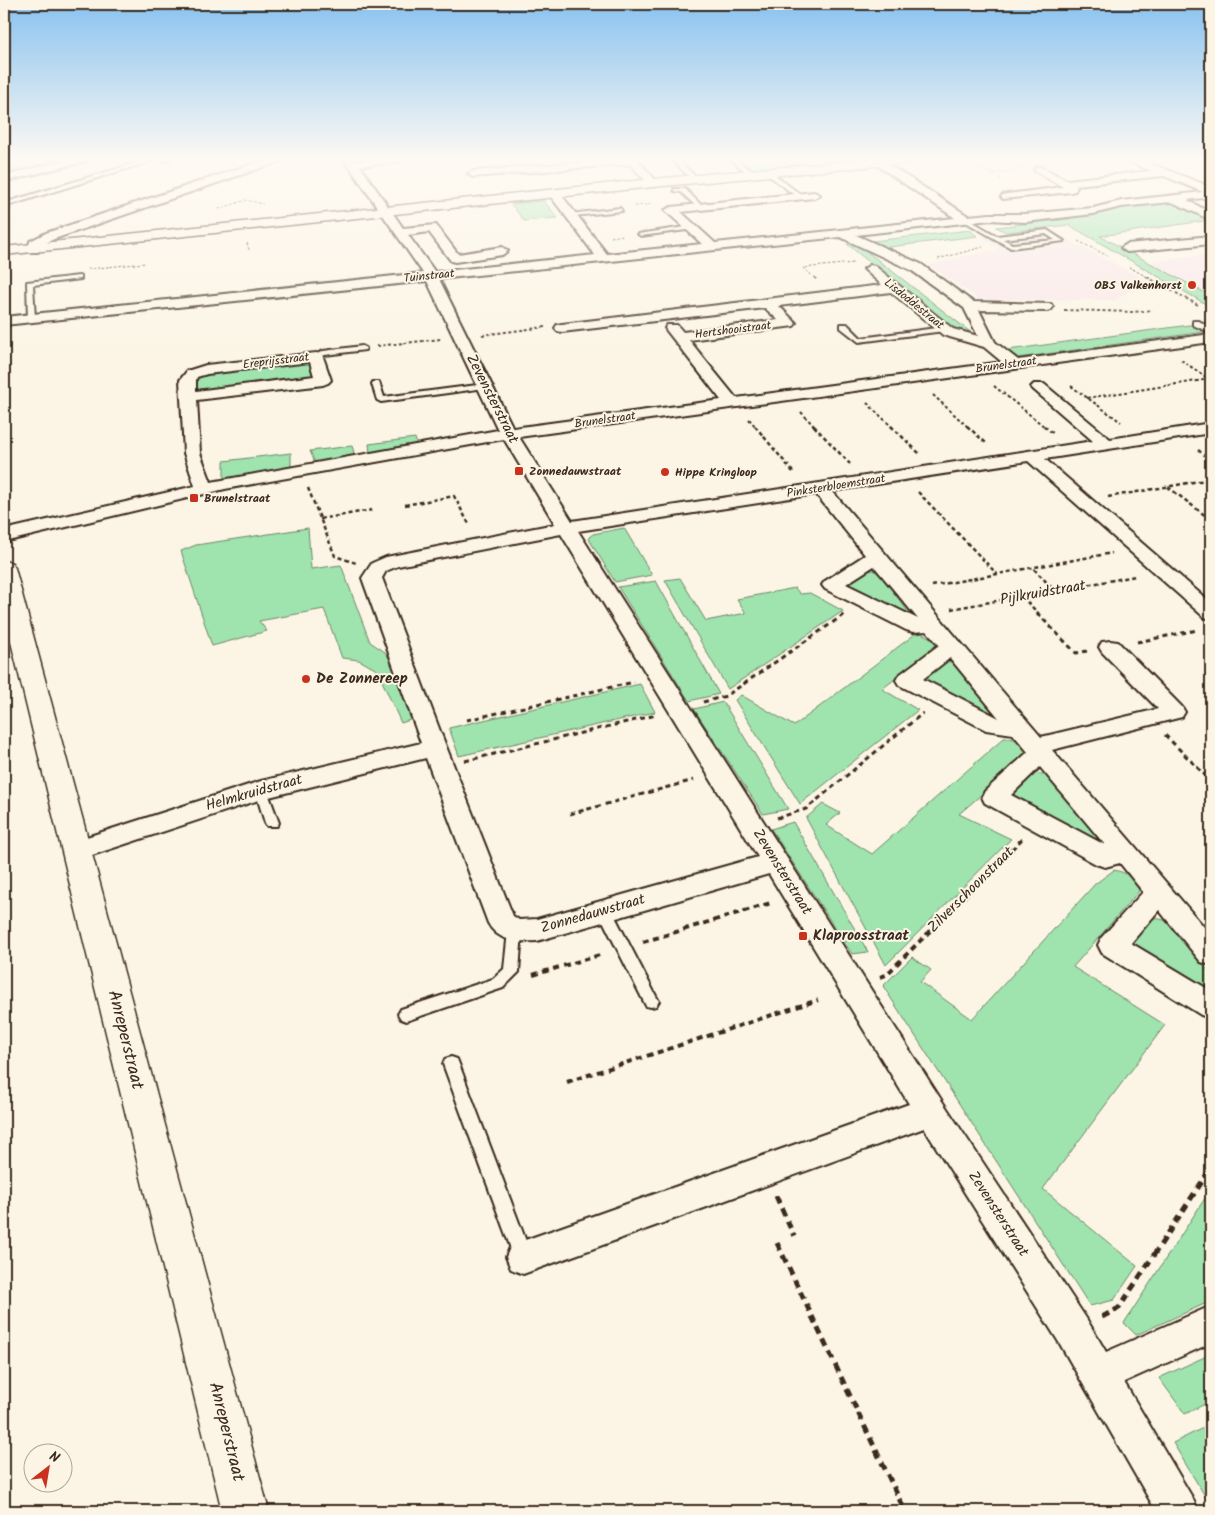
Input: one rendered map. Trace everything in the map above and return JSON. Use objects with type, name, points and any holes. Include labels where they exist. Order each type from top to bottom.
[{"type":"street","points":[[34,249],[34,244],[69,230]]},
{"type":"street","points":[[4,251],[218,230]]},
{"type":"street","points":[[401,232],[419,230]]},
{"type":"street","points":[[433,230],[455,258],[502,252]]},
{"type":"street","points":[[584,230],[604,258]]},
{"type":"street","points":[[694,230],[712,246]]},
{"type":"street","name":"Tuinstraat","points":[[4,321],[873,230]]},
{"type":"street","name":"Zevensterstraat","points":[[401,232],[431,276],[510,433],[566,527],[719,773],[798,895],[931,1111],[1074,1331],[1178,1511]]},
{"type":"street","name":"Lisdoddestraat","points":[[842,233],[913,266],[970,306],[988,344]]},
{"type":"street","points":[[1127,248],[1211,240]]},
{"type":"street","name":"Lisdoddestraat","points":[[870,269],[948,332],[988,344],[1014,364]]},
{"type":"street","name":"Hertshooistraat","points":[[562,328],[893,288]]},
{"type":"street","name":"Hertshooistraat","points":[[680,337],[789,323],[769,304]]},
{"type":"street","points":[[970,306],[1046,307]]},
{"type":"street","name":"Hertshooistraat","points":[[663,316],[732,403]]},
{"type":"street","name":"Brunelstraat","points":[[4,536],[205,489],[510,433],[1211,338]]},
{"type":"street","name":"Ereprijsstraat","points":[[190,396],[323,380],[316,357],[192,374],[188,380],[192,453],[205,489]]},
{"type":"street","points":[[1039,387],[1101,440]]},
{"type":"street","name":"Pinksterbloemstraat","points":[[566,527],[1032,456],[1101,440],[1211,428]]},
{"type":"street","points":[[1032,456],[1211,613]]},
{"type":"street","points":[[820,488],[951,648],[1039,749],[1124,853],[1211,954]]},
{"type":"street","points":[[515,931],[502,923],[372,578],[379,567],[393,561],[566,527]]},
{"type":"street","points":[[876,557],[832,586],[864,600],[913,626],[927,619]]},
{"type":"street","name":"Anreperstraat","points":[[4,568],[246,1511]]},
{"type":"street","points":[[1110,647],[1174,712],[1039,749],[994,797],[1105,857],[1124,853]]},
{"type":"street","points":[[951,648],[907,680],[994,725],[1019,727]]},
{"type":"street","name":"Helmkruidstraat","points":[[77,850],[261,790],[438,757]]},
{"type":"street","name":"Zonnedauwstraat","points":[[515,931],[537,930],[776,862]]},
{"type":"street","points":[[1159,892],[1112,945],[1211,1006]]},
{"type":"street","points":[[523,1257],[931,1111]]},
{"type":"street","points":[[1099,1374],[1211,1324]]},
{"type":"lane","points":[[641,234],[678,230]]},
{"type":"lane","points":[[982,230],[996,238],[1011,246],[1061,240],[1047,232],[996,238]]},
{"type":"lane","points":[[31,319],[29,283],[79,278]]},
{"type":"lane","points":[[1196,323],[1211,331]]},
{"type":"lane","points":[[844,326],[859,340],[944,329]]},
{"type":"lane","points":[[316,357],[322,353],[362,348]]},
{"type":"lane","points":[[376,384],[382,400],[485,386]]},
{"type":"lane","points":[[261,790],[272,823]]},
{"type":"lane","points":[[605,911],[651,1001]]},
{"type":"lane","points":[[406,1014],[498,984],[511,972],[515,931]]},
{"type":"lane","points":[[450,1064],[523,1257]]},
{"type":"path","name":"Lisdoddestraat","points":[[913,266],[983,247],[984,240],[996,238]]},
{"type":"path","points":[[86,270],[145,263]]},
{"type":"path","points":[[836,296],[803,268],[852,263]]},
{"type":"path","points":[[1046,307],[1052,310],[1134,312],[1152,310]]},
{"type":"path","points":[[1157,345],[1211,380]]},
{"type":"path","points":[[1039,361],[1126,426]]},
{"type":"path","points":[[1087,398],[1211,380]]},
{"type":"path","points":[[990,383],[1064,442],[1101,440]]},
{"type":"path","points":[[930,393],[989,446]]},
{"type":"path","points":[[865,401],[921,455]]},
{"type":"path","points":[[799,410],[852,466]]},
{"type":"path","points":[[747,417],[794,474]]},
{"type":"path","points":[[303,471],[334,556],[351,563],[379,567]]},
{"type":"path","points":[[903,476],[997,575]]},
{"type":"path","points":[[1083,501],[1211,479]]},
{"type":"path","points":[[1168,486],[1211,520]]},
{"type":"path","points":[[405,505],[454,496],[480,544]]},
{"type":"path","points":[[320,519],[372,510]]},
{"type":"path","name":"Pijlkruidstraat","points":[[904,591],[1138,548]]},
{"type":"path","points":[[1033,568],[1055,591]]},
{"type":"path","name":"Pijlkruidstraat","points":[[927,619],[1055,591],[1163,571]]},
{"type":"path","points":[[726,696],[864,600]]},
{"type":"path","points":[[467,720],[636,681]]},
{"type":"path","points":[[752,825],[806,809],[941,698]]},
{"type":"path","points":[[438,757],[657,715]]},
{"type":"path","points":[[1149,718],[1211,781]]},
{"type":"path","points":[[570,814],[719,773]]},
{"type":"path","name":"Zilverschoonstraat","points":[[851,983],[872,980],[886,975],[1038,822]]},
{"type":"path","points":[[511,972],[526,977],[798,895]]},
{"type":"path","points":[[567,1082],[818,1000]]},
{"type":"path","points":[[1074,1331],[1119,1308],[1211,1168]]},
{"type":"path","points":[[764,1171],[794,1236]]},
{"type":"path","points":[[777,1243],[905,1511]]},
{"type":"shaded area","points":[[1032,230],[1049,230],[1158,287],[1132,289],[1116,300],[979,299],[929,265],[998,249],[980,236]]},
{"type":"shaded area","name":"OBS Valkenhorst","points":[[1211,254],[1211,307],[1135,264]]},
{"type":"green space","points":[[970,230],[977,236],[865,250],[978,338],[955,332],[847,244]]},
{"type":"green space","points":[[1001,230],[1027,230],[1006,232]]},
{"type":"green space","points":[[1077,230],[1144,230],[1100,236],[1211,296],[1211,307]]},
{"type":"green space","points":[[1211,322],[1211,331],[1018,358],[1008,350]]},
{"type":"green space","points":[[310,362],[315,375],[303,380],[200,391],[195,388],[195,376],[201,373]]},
{"type":"green space","points":[[415,438],[417,445],[370,453],[369,444]]},
{"type":"green space","points":[[352,446],[355,456],[315,463],[310,451]]},
{"type":"green space","points":[[291,453],[291,467],[224,479],[224,461]]},
{"type":"green space","points":[[308,528],[311,569],[341,565],[370,642],[385,652],[398,670],[413,719],[401,723],[377,670],[359,660],[342,658],[324,609],[259,621],[267,631],[212,646],[181,551],[196,545]]},
{"type":"green space","points":[[624,528],[652,575],[615,582],[589,537],[593,534]]},
{"type":"green space","points":[[874,570],[881,576],[910,614],[847,584],[865,571]]},
{"type":"green space","points":[[680,578],[706,621],[746,613],[737,599],[795,588],[800,594],[810,593],[843,611],[728,689],[665,580]]},
{"type":"green space","points":[[656,581],[719,694],[689,701],[618,587]]},
{"type":"green space","points":[[921,633],[933,639],[936,645],[933,650],[882,689],[918,710],[800,804],[735,700],[741,695],[794,726],[915,634]]},
{"type":"green space","points":[[944,661],[952,662],[957,666],[994,713],[992,716],[924,679],[922,674]]},
{"type":"green space","points":[[640,684],[655,712],[459,756],[449,728]]},
{"type":"green space","points":[[723,702],[788,809],[763,814],[694,709]]},
{"type":"green space","points":[[1004,738],[1023,744],[1027,755],[959,814],[1011,839],[886,965],[806,818],[823,804],[840,813],[826,825],[872,854]]},
{"type":"green space","points":[[1030,774],[1047,775],[1098,837],[1095,842],[1016,799],[1012,791]]},
{"type":"green space","points":[[793,822],[868,952],[852,954],[771,829]]},
{"type":"green space","points":[[1114,870],[1123,872],[1130,877],[1136,883],[1139,891],[1073,967],[1165,1025],[1043,1189],[1137,1266],[1114,1300],[1090,1306],[883,986],[912,957],[931,970],[920,982],[972,1019],[1095,884]]},
{"type":"green space","points":[[1151,917],[1164,920],[1171,925],[1211,974],[1211,995],[1136,949],[1129,942]]},
{"type":"green space","points":[[1211,1189],[1211,1301],[1136,1335],[1124,1323]]},
{"type":"green space","points":[[1211,1354],[1211,1401],[1185,1414],[1159,1378]]},
{"type":"green space","points":[[1211,1424],[1211,1506],[1173,1443]]},
{"type":"place","name":"OBS Valkenhorst","points":[[1192,285]]},
{"type":"place","name":"Zonnedauwstraat","points":[[519,471]]},
{"type":"place","name":"Hippe Kringloop","points":[[665,472]]},
{"type":"place","name":"Brunelstraat","points":[[194,498]]},
{"type":"place","name":"De Zonnereep","points":[[306,679]]},
{"type":"place","name":"Klaproosstraat","points":[[803,936]]}]
